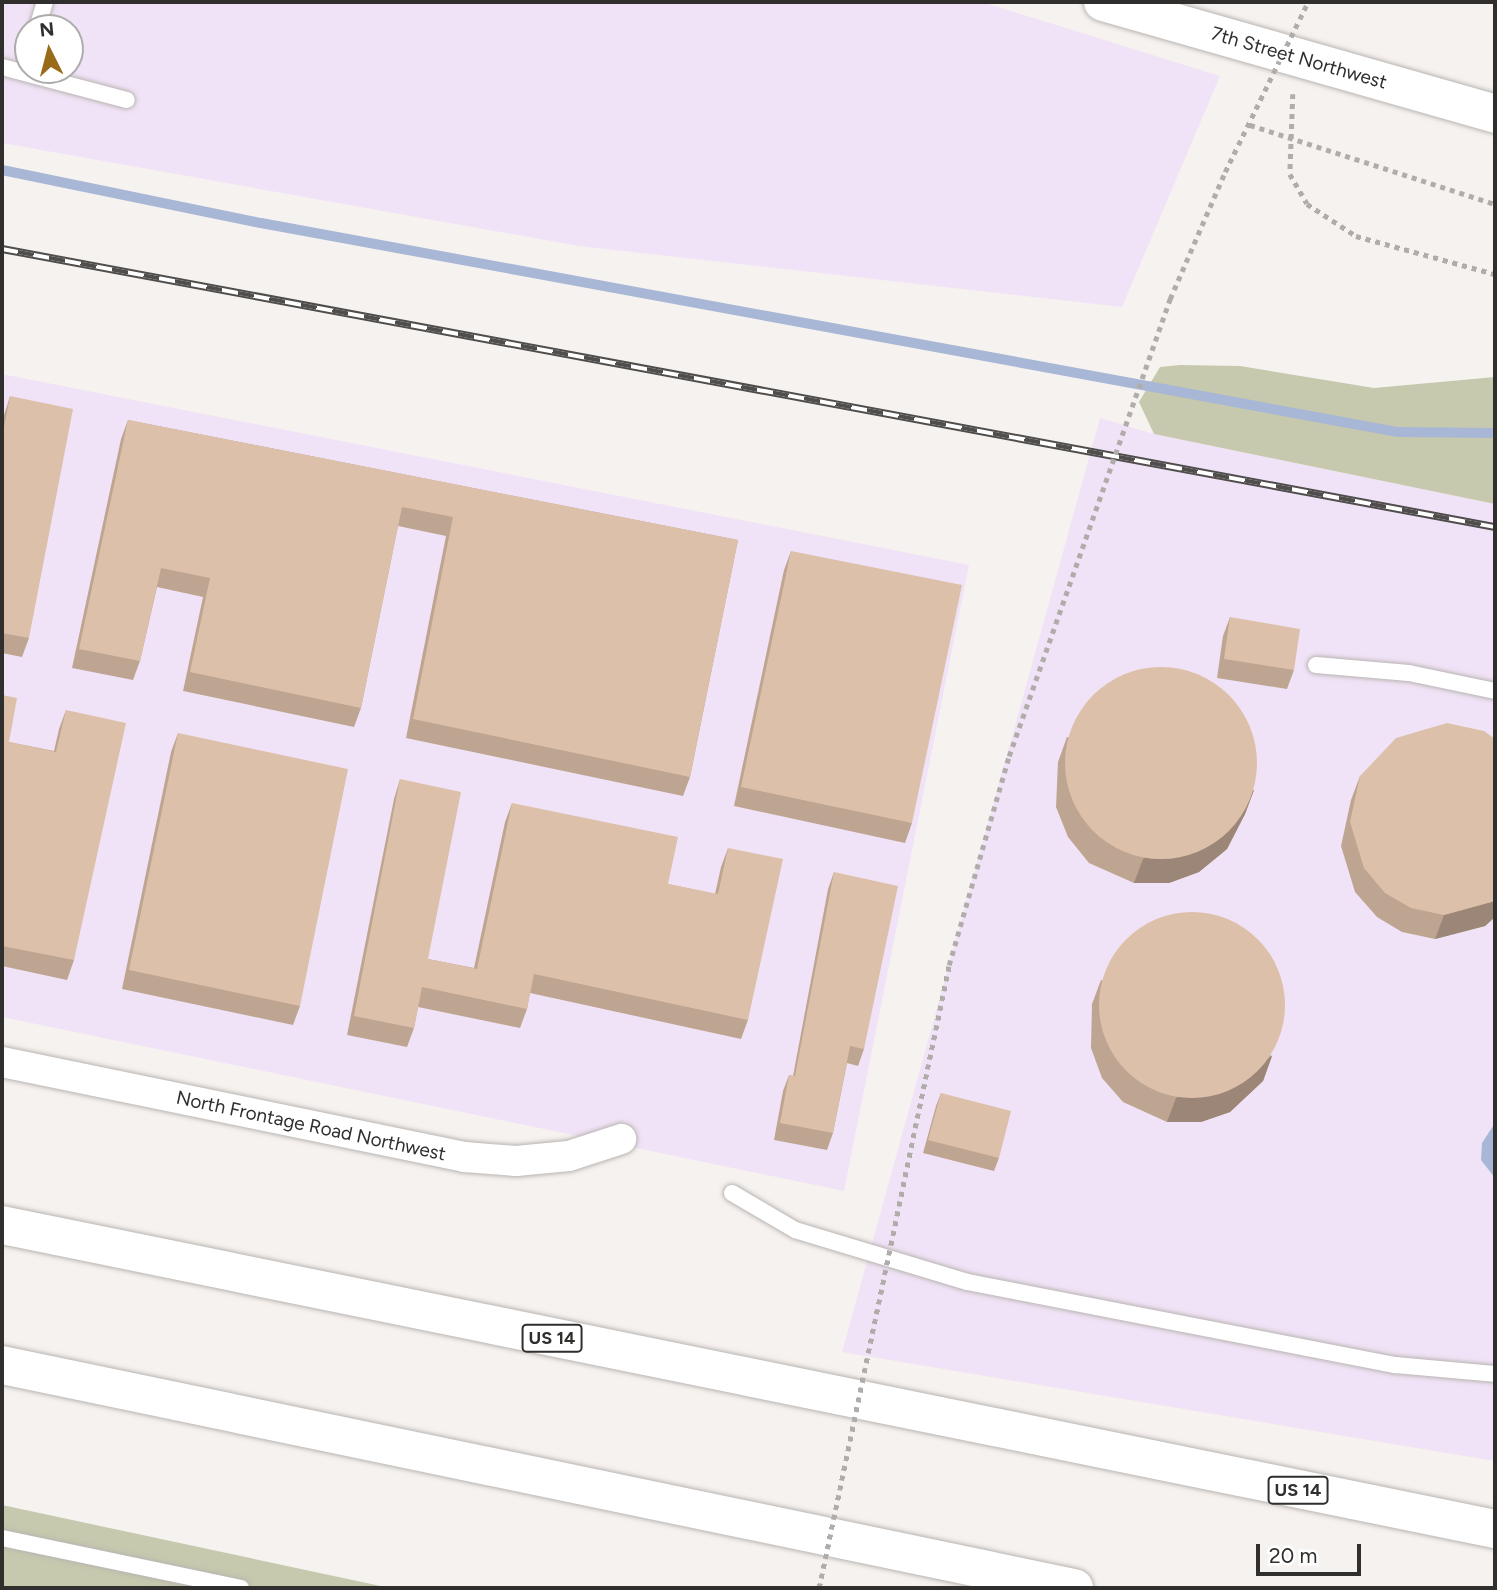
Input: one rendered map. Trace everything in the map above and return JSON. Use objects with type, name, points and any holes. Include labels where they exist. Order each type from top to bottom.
[{"type":"main road","name":"7th Street Northwest","points":[[1103,2],[1495,114]]},
{"type":"main road","name":"US 14","points":[[2,1226],[1495,1529]]},
{"type":"main road","points":[[2,1365],[1074,1588]]},
{"type":"street","name":"North Frontage Road Northwest","points":[[2,1062],[465,1157],[516,1161],[569,1156],[621,1139]]},
{"type":"lane","points":[[83,84],[127,100]]},
{"type":"lane","points":[[1315,664],[1409,673],[1495,691]]},
{"type":"lane","points":[[732,1194],[795,1230],[967,1283],[1395,1365],[1495,1374]]},
{"type":"lane","points":[[2,1538],[240,1588]]},
{"type":"path","points":[[819,1588],[949,965],[1009,756],[1170,299],[1308,2]]},
{"type":"path","points":[[1289,108],[1290,174],[1307,204],[1356,236],[1495,274]]},
{"type":"path","points":[[1250,125],[1495,204]]},
{"type":"shaded area","points":[[2,2],[982,2],[1220,76],[1122,307],[579,246],[2,143]]},
{"type":"shaded area","points":[[2,374],[969,565],[844,1191],[2,1017]]},
{"type":"shaded area","points":[[1100,418],[1154,434],[1495,504],[1495,1461],[842,1352]]},
{"type":"green space","points":[[1240,366],[1374,388],[1495,377],[1495,504],[1154,434],[1139,402],[1160,367]]},
{"type":"green space","points":[[2,1505],[390,1588],[2,1588]]},
{"type":"water","points":[[1495,1123],[1495,1178],[1481,1160],[1482,1143]]},
{"type":"building","points":[[10,396],[73,409],[29,638],[2,633],[2,437]]},
{"type":"building","points":[[128,420],[738,540],[690,777],[413,719],[453,517],[402,507],[361,708],[190,672],[210,578],[161,568],[140,661],[79,649]]},
{"type":"building","points":[[791,551],[962,585],[912,823],[741,787]]},
{"type":"building","points":[[1230,617],[1300,629],[1294,670],[1224,659]]},
{"type":"building","points":[[1161,667],[1198,675],[1229,695],[1249,726],[1257,763],[1249,800],[1229,831],[1198,851],[1161,859],[1124,851],[1093,831],[1073,800],[1065,763],[1073,726],[1093,695],[1124,675]]},
{"type":"building","points":[[2,695],[17,698],[9,742],[56,752],[66,710],[126,723],[74,960],[2,946]]},
{"type":"building","points":[[1447,723],[1484,731],[1495,739],[1495,901],[1444,915],[1411,908],[1385,893],[1364,868],[1350,822],[1360,776],[1396,738]]},
{"type":"building","points":[[178,733],[348,769],[300,1006],[129,970]]},
{"type":"building","points":[[400,779],[461,792],[428,959],[477,969],[512,803],[678,837],[668,884],[718,894],[728,848],[783,859],[748,1020],[534,974],[527,1009],[422,987],[414,1028],[354,1016]]},
{"type":"building","points":[[834,872],[898,886],[864,1049],[850,1046],[833,1133],[780,1123],[789,1075],[795,1076]]},
{"type":"building","points":[[1192,912],[1228,919],[1258,939],[1278,969],[1285,1005],[1278,1041],[1258,1071],[1228,1091],[1192,1098],[1156,1091],[1126,1071],[1106,1041],[1099,1005],[1106,969],[1126,939],[1156,919]]},
{"type":"building","points":[[941,1093],[1011,1111],[999,1158],[928,1140]]},
{"type":"waterway","points":[[2,170],[261,223],[1398,432],[1495,433]]},
{"type":"railway","points":[[2,249],[1495,527]]}]
